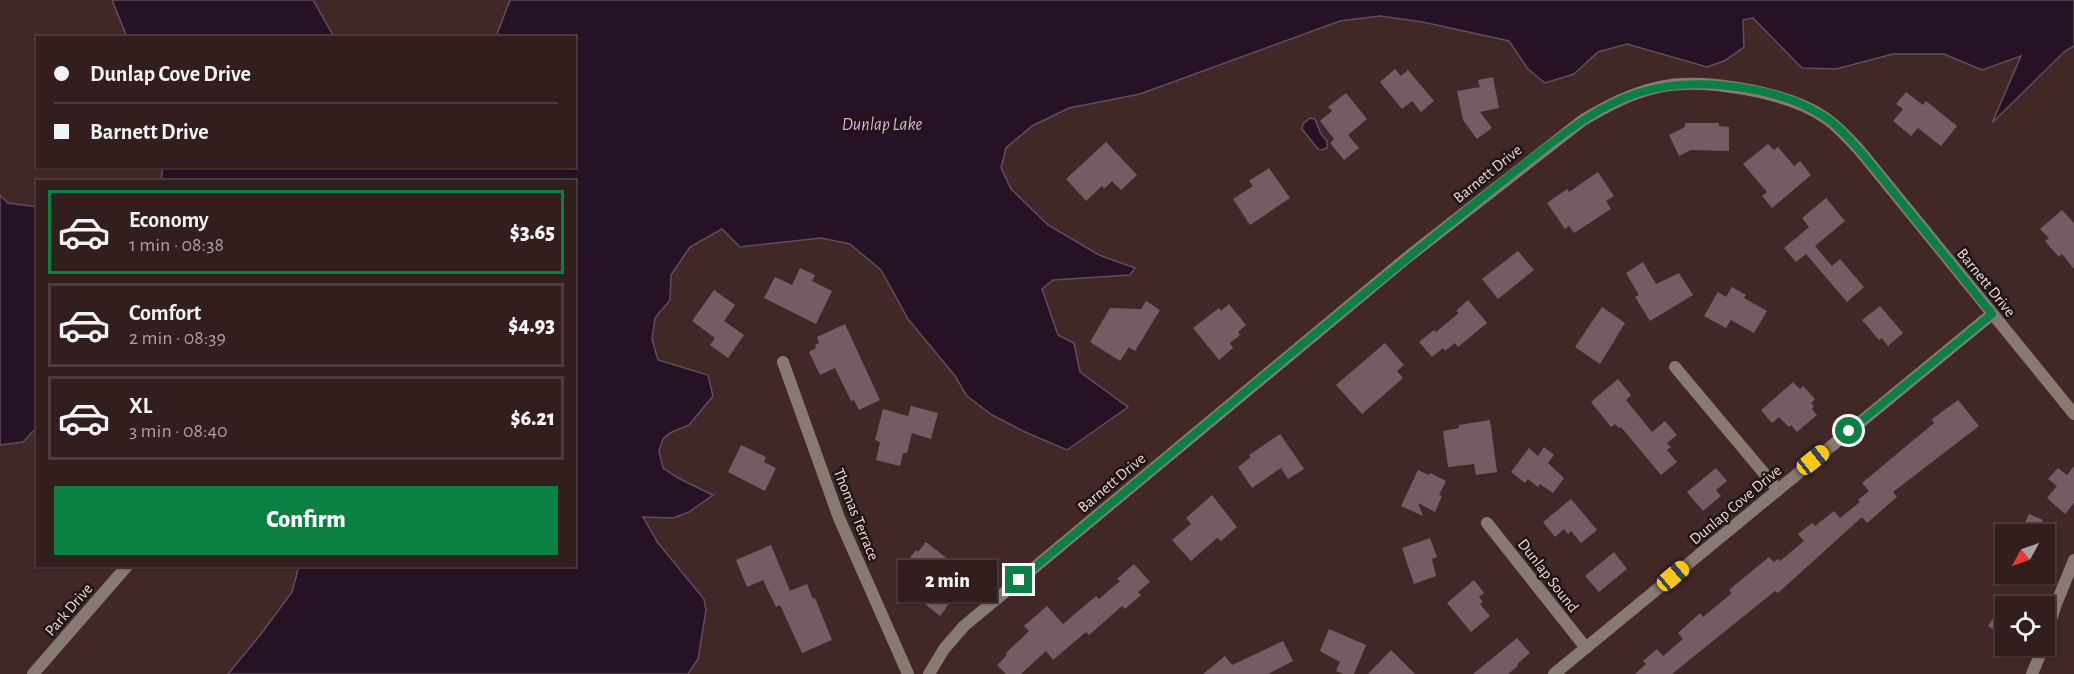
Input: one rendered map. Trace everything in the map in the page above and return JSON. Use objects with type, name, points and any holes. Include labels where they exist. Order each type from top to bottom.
[{"type":"street","name":"Barnett Drive","points":[[929,674],[944,649],[964,626],[1400,264],[1583,120],[1610,104],[1661,86],[1700,85],[1739,88],[1778,96],[1801,104],[1825,117],[1861,152],[2074,414]]},
{"type":"street","name":"Dunlap Cove Drive","points":[[1554,674],[1992,314]]},
{"type":"street","name":"Thomas Terrace","points":[[783,362],[839,518],[908,674]]},
{"type":"street","points":[[1675,367],[1778,490]]},
{"type":"street","name":"Dunlap Sound","points":[[1487,523],[1586,648]]},
{"type":"street","points":[[2055,607],[2074,560]]},
{"type":"street","name":"Park Drive","points":[[33,674],[126,567]]},
{"type":"street","points":[[2032,674],[2041,656]]},
{"type":"water","points":[[112,0],[313,0],[333,36],[127,36]]},
{"type":"water","name":"Dunlap Lake","points":[[510,0],[2074,0],[2074,46],[2064,52],[1992,123],[2021,56],[1982,70],[1944,54],[1893,54],[1836,69],[1802,68],[1753,18],[1743,20],[1744,47],[1724,61],[1707,67],[1627,44],[1598,52],[1574,74],[1545,83],[1528,69],[1509,41],[1423,22],[1380,16],[1340,21],[1140,94],[1069,108],[1032,126],[1006,148],[1001,168],[1011,189],[1048,225],[1099,255],[1135,268],[1130,275],[1053,280],[1042,289],[1058,335],[1074,343],[1080,372],[1128,407],[1067,450],[992,415],[967,396],[955,376],[908,319],[881,270],[850,244],[821,238],[740,247],[722,229],[690,247],[671,275],[670,300],[655,318],[652,339],[658,360],[708,375],[713,396],[689,425],[670,433],[663,439],[659,451],[663,468],[713,495],[689,512],[673,518],[643,517],[658,543],[704,599],[706,610],[698,659],[688,674],[228,674],[292,592],[299,567],[576,567],[576,180],[161,180],[163,168],[576,168],[576,36],[496,36]]},
{"type":"water","points":[[1310,118],[1315,119],[1321,134],[1327,141],[1327,148],[1318,149],[1302,129],[1303,124]]},
{"type":"water","points":[[0,195],[8,203],[36,207],[36,428],[23,442],[0,445]]},
{"type":"building","points":[[1395,69],[1401,76],[1408,70],[1434,101],[1421,112],[1412,101],[1402,109],[1380,82]]},
{"type":"building","points":[[1493,77],[1499,108],[1480,112],[1492,128],[1477,139],[1463,120],[1457,91],[1480,87],[1478,80]]},
{"type":"building","points":[[1906,92],[1923,105],[1926,101],[1957,126],[1941,146],[1918,128],[1911,136],[1893,121],[1903,109],[1896,104]]},
{"type":"building","points":[[1346,93],[1367,119],[1348,135],[1359,148],[1344,160],[1330,143],[1334,139],[1320,121],[1332,111],[1328,107]]},
{"type":"building","points":[[1685,123],[1719,123],[1719,126],[1729,127],[1729,151],[1691,150],[1679,156],[1669,135],[1685,127]]},
{"type":"building","points":[[1106,142],[1137,175],[1121,190],[1112,181],[1104,189],[1102,186],[1086,201],[1066,179]]},
{"type":"building","points":[[1768,144],[1774,150],[1778,147],[1794,166],[1800,161],[1811,175],[1772,208],[1762,196],[1767,192],[1743,164]]},
{"type":"building","points":[[1269,168],[1290,198],[1250,225],[1233,199],[1253,186],[1249,181]]},
{"type":"building","points":[[1598,172],[1614,196],[1606,201],[1611,209],[1574,233],[1569,226],[1565,229],[1547,203],[1567,189],[1569,192]]},
{"type":"building","points":[[1826,198],[1845,221],[1815,246],[1832,266],[1840,259],[1864,287],[1847,302],[1806,254],[1796,262],[1784,248],[1809,227],[1802,218]]},
{"type":"building","points":[[2062,210],[2074,223],[2074,269],[2062,254],[2059,257],[2045,241],[2049,238],[2040,229]]},
{"type":"building","points":[[1518,251],[1534,270],[1498,299],[1482,279]]},
{"type":"building","points":[[1643,262],[1656,284],[1679,273],[1693,295],[1650,321],[1635,297],[1639,295],[1626,273]]},
{"type":"building","points":[[800,268],[815,275],[812,281],[832,291],[816,324],[764,298],[775,277],[792,285]]},
{"type":"building","points":[[1732,287],[1746,295],[1744,298],[1767,311],[1754,333],[1731,320],[1726,328],[1704,316],[1718,292],[1726,297]]},
{"type":"building","points":[[714,290],[735,305],[724,321],[744,335],[728,358],[710,345],[715,338],[692,321]]},
{"type":"building","points":[[1468,300],[1487,323],[1458,347],[1455,343],[1445,351],[1443,348],[1432,357],[1419,342],[1434,330],[1436,332],[1459,313],[1456,311]]},
{"type":"building","points":[[1146,301],[1160,310],[1135,351],[1129,347],[1120,361],[1090,342],[1110,308],[1141,309]]},
{"type":"building","points":[[1229,304],[1246,325],[1238,332],[1240,335],[1230,343],[1233,348],[1219,360],[1193,328],[1219,308],[1221,311]]},
{"type":"building","points":[[1880,306],[1903,333],[1888,346],[1882,338],[1879,340],[1862,320]]},
{"type":"building","points":[[1602,307],[1625,323],[1600,364],[1575,347]]},
{"type":"building","points":[[845,324],[880,400],[859,410],[854,400],[851,401],[835,368],[820,375],[809,352],[819,343],[817,337]]},
{"type":"building","points":[[1385,343],[1404,365],[1397,371],[1403,378],[1362,414],[1336,385]]},
{"type":"building","points":[[1618,379],[1631,395],[1626,400],[1652,432],[1665,421],[1677,435],[1667,443],[1671,447],[1667,450],[1677,462],[1661,475],[1621,427],[1615,424],[1611,427],[1591,402]]},
{"type":"building","points":[[1793,382],[1800,389],[1803,386],[1815,399],[1811,403],[1817,415],[1797,432],[1779,417],[1772,423],[1761,410]]},
{"type":"building","points":[[1958,400],[1979,426],[1893,492],[1897,497],[1867,523],[1862,517],[1778,593],[1775,591],[1672,674],[1635,674],[1646,664],[1643,661],[1657,649],[1663,656],[1683,639],[1678,633],[1700,613],[1703,617],[1732,593],[1729,590],[1769,557],[1774,562],[1778,559],[1780,561],[1804,541],[1798,534],[1812,523],[1815,526],[1834,511],[1840,518],[1860,502],[1858,500],[1869,491],[1862,483],[1934,423],[1932,419]]},
{"type":"building","points":[[911,406],[938,413],[931,439],[912,433],[907,453],[903,453],[900,466],[876,460],[880,442],[875,440],[883,409],[908,416]]},
{"type":"building","points":[[1490,420],[1497,472],[1476,475],[1474,464],[1448,467],[1443,431],[1459,428],[1459,425]]},
{"type":"building","points":[[1280,434],[1304,469],[1288,479],[1281,468],[1252,488],[1238,467],[1251,457],[1249,455]]},
{"type":"building","points":[[741,445],[766,457],[764,462],[776,468],[765,491],[728,472]]},
{"type":"building","points":[[1544,447],[1554,455],[1548,463],[1564,478],[1553,493],[1540,484],[1538,487],[1528,479],[1525,483],[1511,472],[1529,448],[1538,456]]},
{"type":"building","points":[[2074,466],[2074,503],[2065,514],[2047,498],[2057,486],[2048,479],[2058,468],[2067,475]]},
{"type":"building","points":[[1716,468],[1727,481],[1716,490],[1721,496],[1703,511],[1687,492]]},
{"type":"building","points":[[1418,470],[1446,481],[1439,495],[1442,496],[1435,512],[1418,503],[1423,516],[1401,506]]},
{"type":"building","points":[[1212,495],[1237,527],[1221,541],[1217,538],[1191,561],[1172,540],[1191,524],[1186,518]]},
{"type":"building","points":[[1571,499],[1597,530],[1581,543],[1571,531],[1568,534],[1564,529],[1555,537],[1543,522]]},
{"type":"building","points":[[2029,514],[2043,520],[2041,524],[2024,524]]},
{"type":"building","points":[[1430,538],[1437,557],[1432,559],[1436,576],[1414,584],[1402,548]]},
{"type":"building","points":[[926,542],[949,560],[939,575],[959,590],[940,616],[921,601],[925,596],[907,582],[915,572],[905,564]]},
{"type":"building","points":[[771,545],[790,591],[807,584],[832,640],[802,653],[780,605],[776,607],[763,580],[747,587],[736,560]]},
{"type":"building","points":[[1614,552],[1627,569],[1599,592],[1585,576]]},
{"type":"building","points":[[1134,564],[1150,582],[1138,592],[1141,595],[1125,609],[1122,606],[1089,635],[1086,632],[1053,660],[1046,651],[1021,674],[1006,674],[997,665],[1029,631],[1024,626],[1047,606],[1063,624],[1096,596],[1099,599],[1120,581],[1117,579]]},
{"type":"building","points":[[1474,580],[1484,593],[1479,597],[1483,602],[1480,604],[1490,616],[1471,632],[1447,603]]},
{"type":"building","points":[[1995,615],[1995,631],[1988,626]]},
{"type":"building","points":[[1329,629],[1366,645],[1354,674],[1336,671],[1340,662],[1320,651]]},
{"type":"building","points":[[1517,638],[1530,653],[1517,664],[1518,666],[1508,674],[1473,674]]},
{"type":"building","points":[[1283,641],[1293,661],[1268,674],[1203,674],[1225,656],[1232,665]]},
{"type":"building","points":[[1391,650],[1415,674],[1368,674]]},
{"type":"route","points":[[1019,580],[1409,256],[1520,167],[1583,120],[1610,104],[1661,86],[1700,85],[1739,88],[1778,96],[1801,104],[1825,117],[1861,152],[1992,314],[1849,431]]}]
